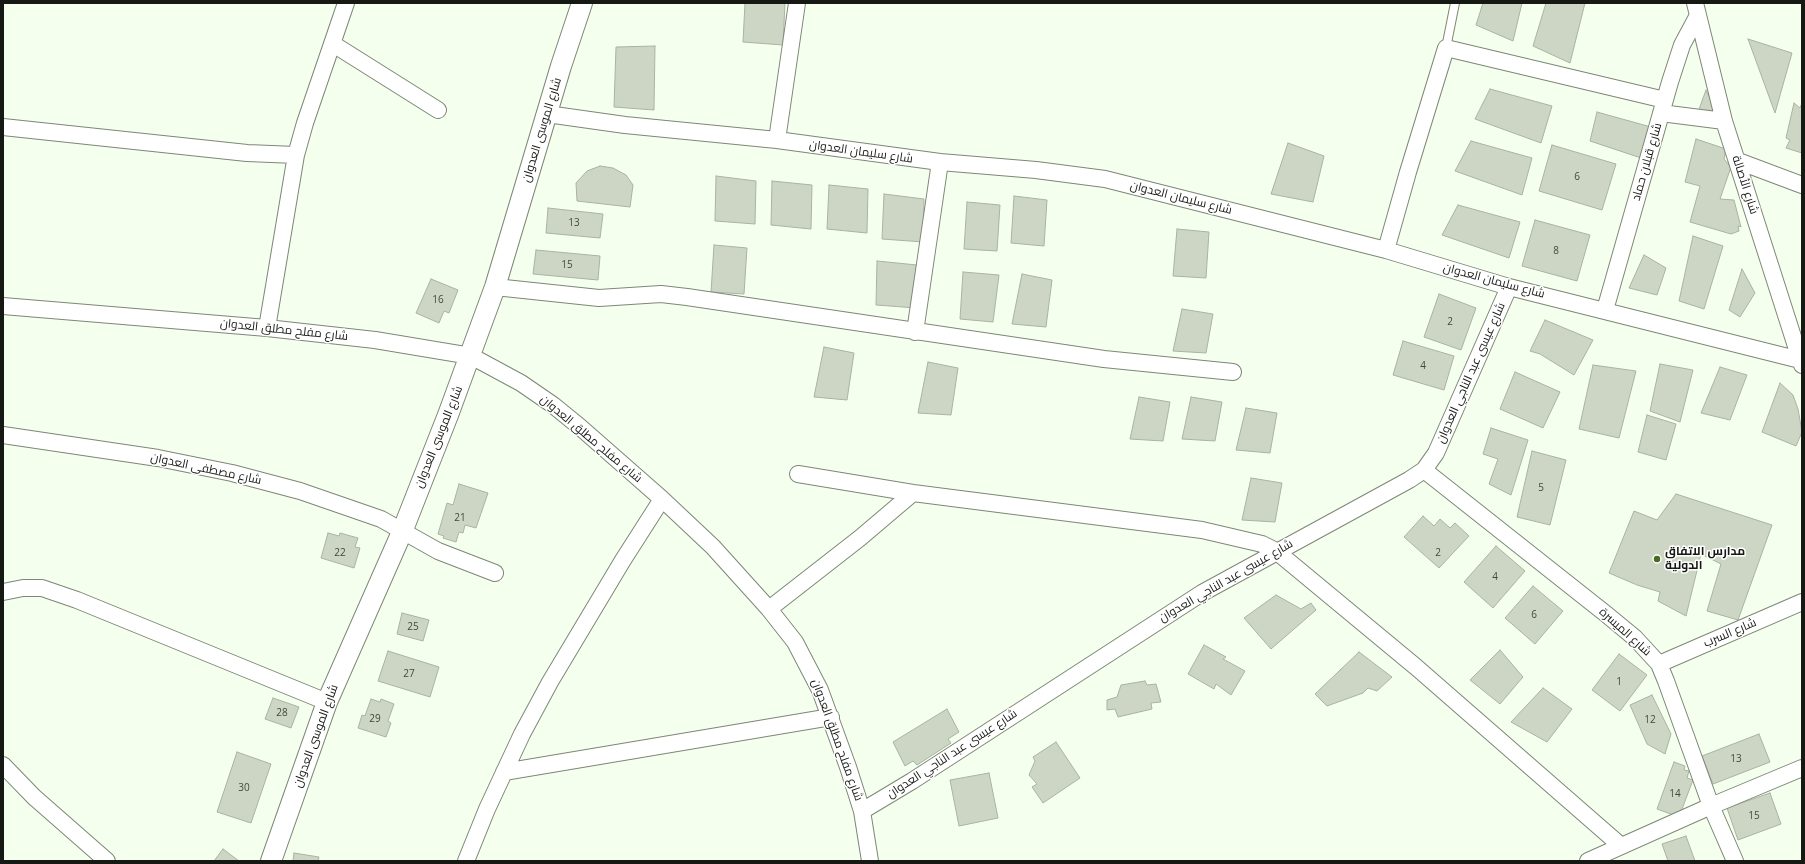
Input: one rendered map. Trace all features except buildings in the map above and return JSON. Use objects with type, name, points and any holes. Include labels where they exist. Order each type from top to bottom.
[{"type":"street","points":[[268,328],[296,156],[305,123],[346,3]]},
{"type":"street","name":"شارع الموسى العدوان","points":[[271,861],[327,702],[402,532],[471,356],[496,287],[547,114],[582,3]]},
{"type":"street","points":[[777,140],[797,3]]},
{"type":"street","name":"شارع قبلان حماد","points":[[1605,310],[1663,107],[1682,45],[1696,10]]},
{"type":"street","name":"شارع الأصالة","points":[[1696,10],[1724,121],[1801,362]]},
{"type":"street","points":[[333,44],[438,110]]},
{"type":"street","points":[[1386,250],[1446,48],[1663,107],[1724,121]]},
{"type":"street","name":"شارع سليمان العدوان","points":[[547,114],[625,125],[777,140],[940,162],[1036,170],[1105,179],[1386,250],[1509,287],[1605,310],[1801,362]]},
{"type":"street","points":[[3,127],[247,153],[296,156]]},
{"type":"street","points":[[1738,161],[1802,184]]},
{"type":"street","points":[[915,332],[940,162]]},
{"type":"street","points":[[496,287],[599,298],[639,295],[668,295],[1104,359],[1233,372]]},
{"type":"street","name":"شارع عيسى عبد الناجي العدوان","points":[[862,810],[912,781],[1202,593],[1276,551],[1368,503],[1424,470],[1436,453],[1509,287]]},
{"type":"street","name":"شارع مفلح مطلق العدوان","points":[[3,306],[268,328],[375,340],[471,356],[521,383],[553,405],[662,499],[713,547],[769,609],[795,642],[810,668],[831,716],[862,810],[870,861]]},
{"type":"street","name":"شارع مصطفى العدوان","points":[[3,434],[158,458],[232,473],[300,491],[381,519],[438,551],[494,573]]},
{"type":"street","name":"شارع الميسرة","points":[[1424,470],[1635,638],[1658,664],[1666,681],[1711,806],[1735,861]]},
{"type":"street","points":[[798,474],[912,493],[1202,530],[1256,542],[1276,551],[1416,667],[1620,846]]},
{"type":"street","points":[[769,609],[860,538],[912,493]]},
{"type":"street","points":[[466,861],[504,772],[550,682],[623,560],[662,499]]},
{"type":"street","points":[[3,592],[23,588],[42,588],[77,600],[327,702]]},
{"type":"street","name":"شارع السرب","points":[[1658,664],[1802,602]]},
{"type":"street","points":[[504,772],[831,716]]},
{"type":"street","points":[[3,765],[34,797],[107,861]]},
{"type":"street","points":[[1588,861],[1711,806],[1802,768]]},
{"type":"lane","points":[[1446,48],[1455,3]]},
{"type":"place","name":"مدارس الاتفاق الدولية","points":[[1657,559]]}]
